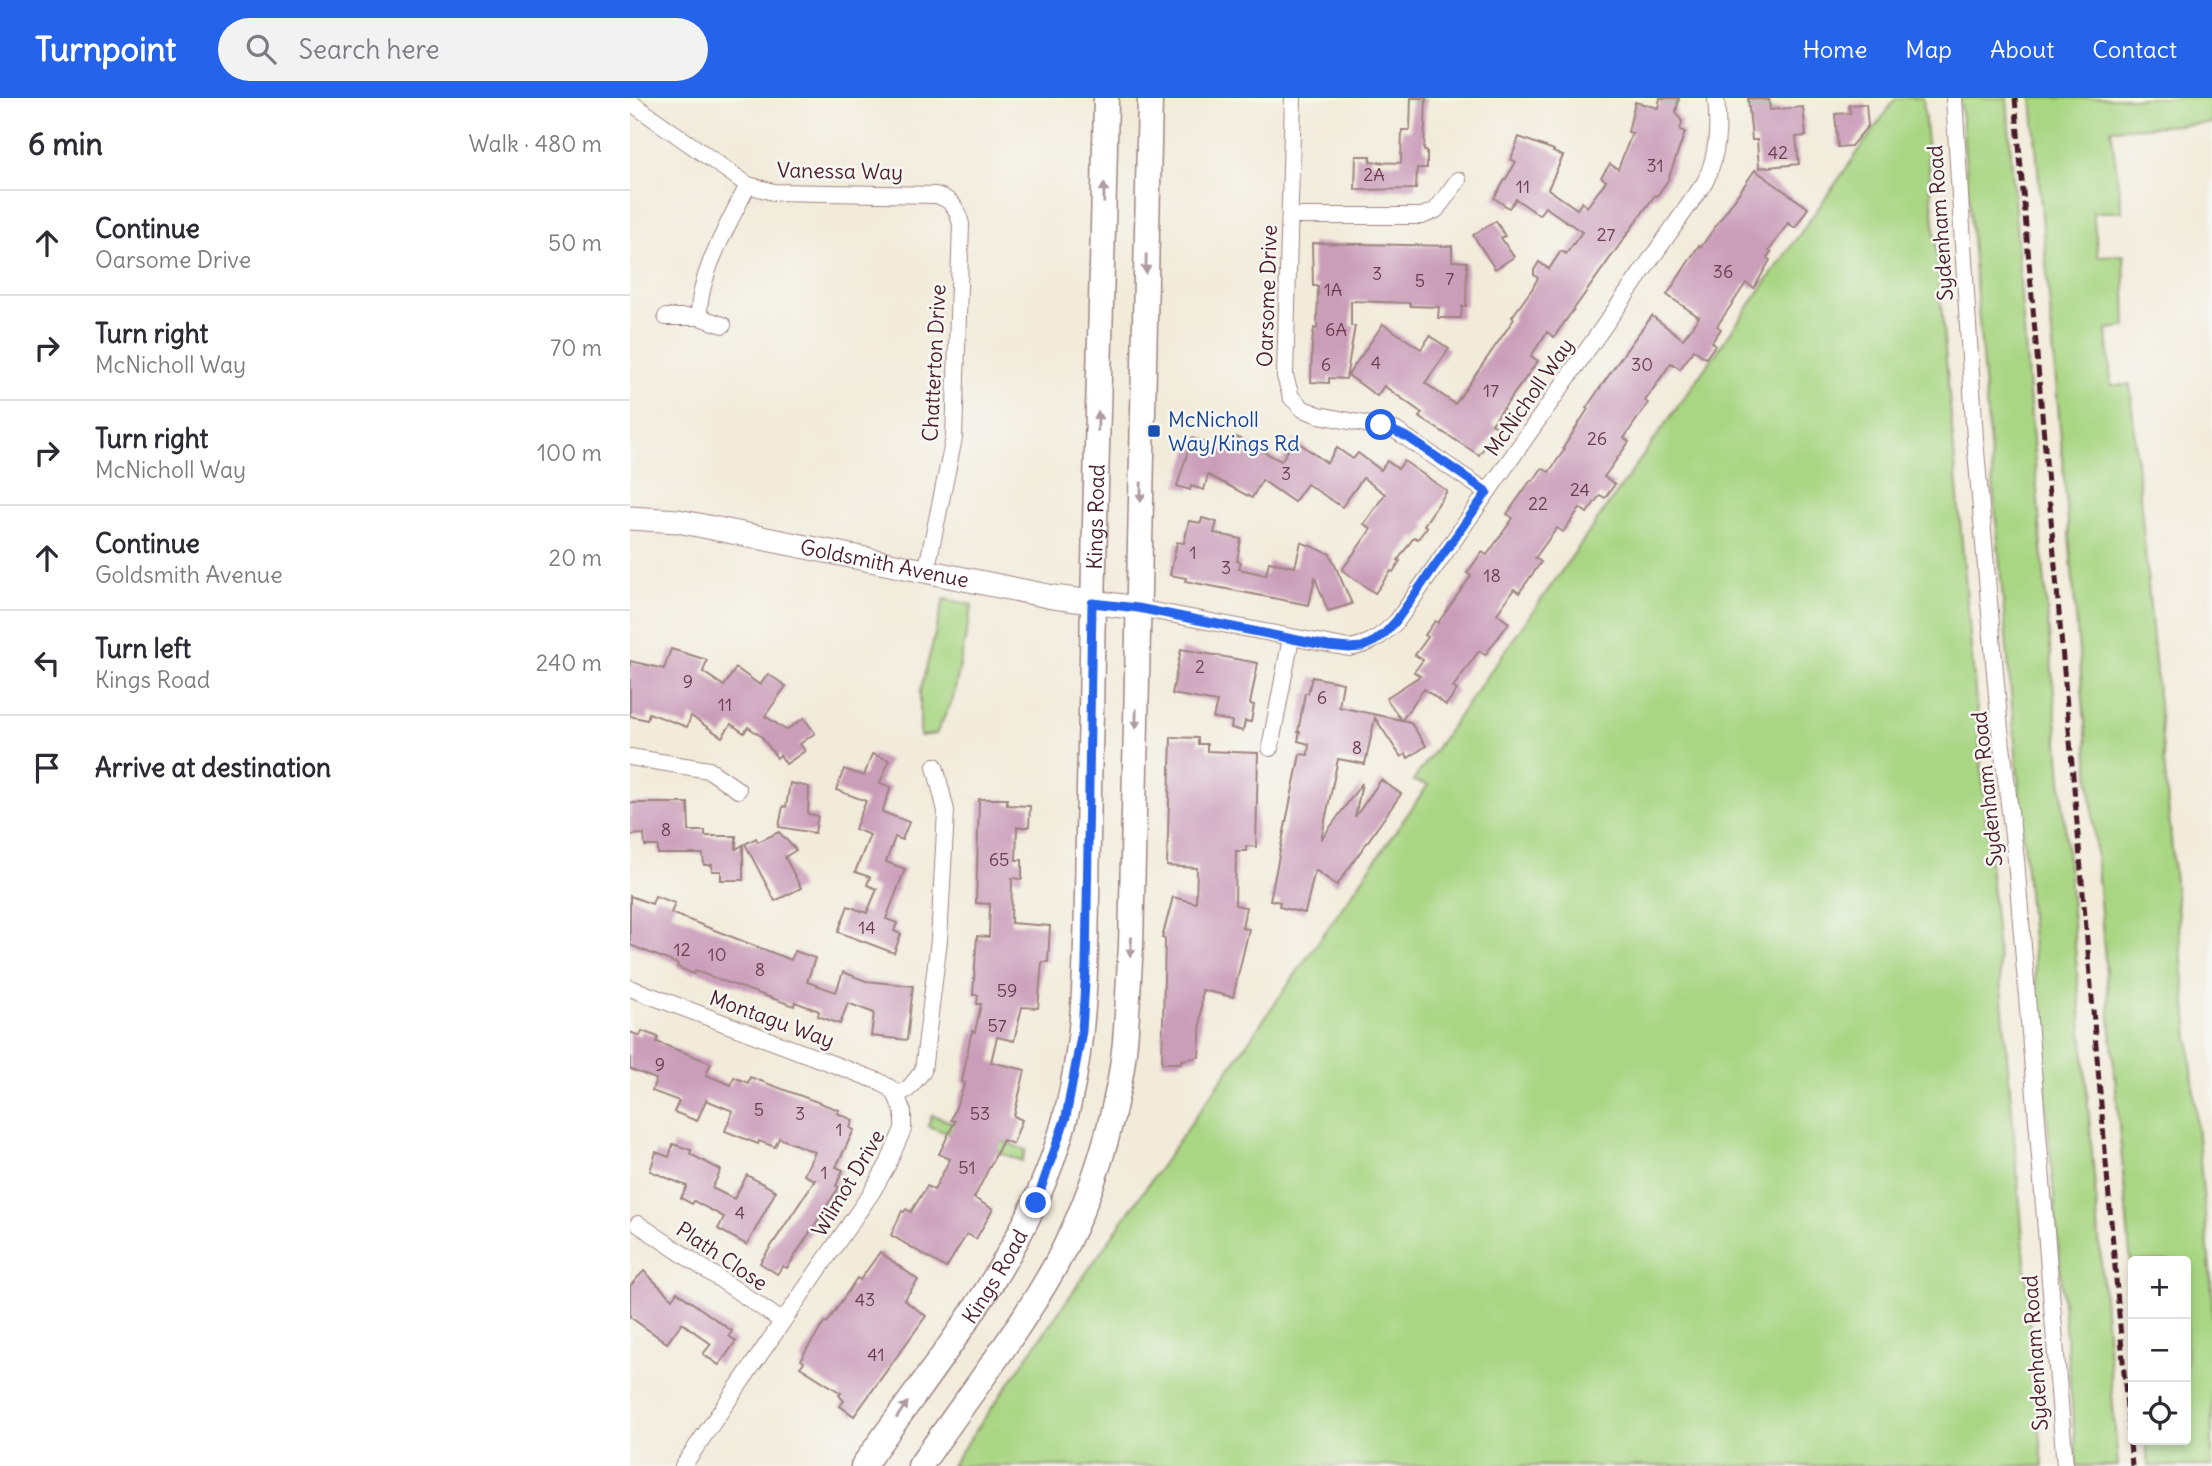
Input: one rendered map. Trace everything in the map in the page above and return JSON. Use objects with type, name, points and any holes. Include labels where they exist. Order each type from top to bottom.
[{"type":"main road","name":"Kings Road","points":[[863,1466],[1008,1256],[1036,1203],[1066,1117],[1080,1043],[1086,967],[1092,603],[1106,98]]},
{"type":"main road","points":[[919,1466],[1023,1318],[1055,1266],[1085,1199],[1110,1125],[1122,1065],[1131,946],[1150,98]]},
{"type":"street","name":"Oarsome Drive","points":[[1293,98],[1285,376],[1291,397],[1303,408],[1319,415],[1395,430],[1487,492]]},
{"type":"street","name":"McNicholl Way","points":[[1138,608],[1349,648],[1362,647],[1375,641],[1396,621],[1704,182],[1713,164],[1718,141],[1716,98]]},
{"type":"street","name":"Sydenham Road","points":[[1952,101],[1975,439],[2000,730],[2017,874],[2065,1466]]},
{"type":"street","name":"Vanessa Way","points":[[630,102],[748,185],[773,192],[919,194],[935,195],[949,200]]},
{"type":"street","points":[[1291,216],[1422,216],[1436,210],[1458,180]]},
{"type":"street","points":[[699,317],[699,302],[708,271],[748,185]]},
{"type":"street","name":"Chatterton Drive","points":[[926,572],[954,438],[961,224],[955,207],[949,200]]},
{"type":"street","points":[[666,317],[699,317],[723,325]]},
{"type":"street","name":"Goldsmith Avenue","points":[[630,518],[678,521],[926,572],[1092,603],[1138,608]]},
{"type":"street","points":[[1270,748],[1291,638]]},
{"type":"street","points":[[630,757],[709,770],[738,790]]},
{"type":"street","points":[[896,1095],[908,1088],[923,1071],[937,953],[946,811],[935,766]]},
{"type":"street","name":"Montagu Way","points":[[630,988],[878,1081],[896,1095]]},
{"type":"street","name":"Wilmot Drive","points":[[683,1466],[857,1215],[888,1164],[903,1129],[903,1112],[896,1095]]},
{"type":"street","name":"Plath Close","points":[[638,1224],[782,1321]]},
{"type":"green space","points":[[1896,98],[1923,98],[2043,1466],[951,1466],[1428,785],[1413,781]]},
{"type":"green space","points":[[1960,98],[2007,98],[2118,1466],[2077,1466]]},
{"type":"green space","points":[[2032,98],[2212,98],[2212,123],[2111,129],[2122,212],[2093,212],[2098,256],[2124,255],[2126,327],[2107,329],[2111,385],[2130,385],[2212,1292],[2212,1466],[2148,1466],[2146,1445],[2191,1445],[2191,1256],[2130,1256]]},
{"type":"green space","points":[[944,599],[972,605],[953,699],[936,734],[920,736],[920,692]]},
{"type":"green space","points":[[932,1115],[1026,1150],[1022,1161],[928,1126]]},
{"type":"building","points":[[1411,98],[1426,98],[1424,151],[1427,151],[1427,168],[1417,168],[1416,189],[1355,190],[1356,156],[1371,156],[1370,162],[1401,163],[1402,130],[1410,130]]},
{"type":"building","points":[[1660,98],[1679,98],[1676,112],[1682,122],[1680,130],[1685,132],[1668,180],[1554,337],[1547,332],[1531,356],[1538,361],[1492,424],[1498,428],[1479,455],[1419,417],[1422,413],[1384,386],[1377,396],[1348,375],[1383,324],[1421,349],[1430,336],[1449,349],[1425,383],[1455,404],[1532,289],[1538,278],[1534,275],[1534,270],[1539,262],[1549,269],[1561,251],[1566,254],[1582,232],[1545,207],[1539,215],[1516,199],[1509,208],[1494,198],[1516,162],[1511,159],[1519,137],[1563,156],[1548,189],[1577,209],[1582,202],[1587,207],[1606,181],[1601,177],[1610,164],[1618,169],[1632,133],[1628,132],[1635,102],[1658,108]]},
{"type":"building","points":[[1748,98],[1769,100],[1770,110],[1803,107],[1806,136],[1796,137],[1799,164],[1759,168],[1757,140],[1752,140]]},
{"type":"building","points":[[1866,104],[1868,126],[1851,146],[1838,147],[1835,114],[1850,113],[1849,105]]},
{"type":"building","points":[[1755,170],[1808,208],[1795,228],[1788,223],[1769,251],[1771,252],[1767,258],[1770,260],[1754,288],[1746,283],[1717,326],[1721,329],[1706,358],[1694,350],[1680,369],[1671,363],[1624,438],[1629,442],[1604,477],[1615,484],[1605,498],[1600,495],[1587,513],[1580,508],[1563,532],[1557,528],[1535,558],[1541,562],[1519,593],[1514,589],[1497,614],[1509,623],[1485,655],[1479,651],[1453,687],[1457,690],[1446,705],[1424,689],[1402,720],[1410,722],[1426,746],[1408,758],[1406,754],[1401,757],[1375,718],[1365,764],[1338,759],[1321,840],[1362,783],[1355,817],[1381,780],[1401,794],[1337,885],[1315,870],[1305,913],[1279,906],[1280,902],[1270,900],[1300,754],[1308,755],[1309,744],[1298,741],[1298,732],[1305,693],[1308,693],[1312,677],[1343,683],[1339,707],[1401,720],[1386,698],[1420,676],[1414,672],[1423,660],[1415,655],[1428,637],[1425,635],[1435,621],[1438,623],[1471,576],[1467,573],[1482,552],[1487,555],[1513,518],[1507,514],[1531,480],[1533,481],[1542,468],[1549,472],[1565,449],[1563,448],[1588,409],[1586,408],[1632,342],[1652,316],[1683,339],[1699,317],[1667,295],[1699,245],[1701,247]]},
{"type":"building","points":[[1496,221],[1505,236],[1501,238],[1514,257],[1495,269],[1473,235]]},
{"type":"building","points":[[1312,243],[1452,246],[1452,261],[1467,262],[1466,306],[1462,306],[1461,318],[1438,318],[1439,307],[1351,301],[1351,326],[1355,326],[1346,379],[1329,378],[1329,383],[1311,382],[1312,345],[1314,328],[1317,329],[1318,286],[1313,286]]},
{"type":"building","points":[[1236,437],[1281,461],[1295,440],[1327,463],[1337,448],[1353,459],[1358,453],[1381,470],[1387,461],[1398,469],[1404,461],[1447,491],[1424,525],[1427,527],[1418,539],[1414,537],[1393,572],[1391,571],[1375,593],[1342,570],[1371,529],[1364,524],[1385,494],[1363,478],[1342,507],[1307,484],[1294,502],[1262,480],[1252,498],[1208,475],[1204,490],[1177,486],[1192,438],[1230,450]]},
{"type":"building","points":[[1202,518],[1217,522],[1214,533],[1241,539],[1237,561],[1241,562],[1239,569],[1266,575],[1269,562],[1295,567],[1301,542],[1330,554],[1352,604],[1328,611],[1315,578],[1309,605],[1185,581],[1186,578],[1170,575],[1177,542],[1184,543],[1189,521],[1201,523]]},
{"type":"building","points":[[671,649],[707,660],[703,672],[724,686],[736,668],[760,685],[768,674],[786,686],[765,716],[786,730],[804,718],[815,733],[800,744],[805,751],[786,764],[780,755],[777,758],[761,736],[748,727],[744,733],[731,724],[722,737],[691,716],[687,727],[649,713],[647,720],[630,716],[630,661],[664,669]]},
{"type":"building","points":[[1181,649],[1258,663],[1250,704],[1254,705],[1251,722],[1245,721],[1243,731],[1231,728],[1232,721],[1213,718],[1217,702],[1172,694]]},
{"type":"building","points":[[1171,737],[1198,738],[1198,744],[1207,744],[1207,751],[1258,753],[1256,847],[1246,846],[1246,851],[1236,851],[1235,905],[1246,907],[1242,928],[1249,929],[1233,997],[1202,990],[1199,1057],[1181,1060],[1181,1063],[1162,1063],[1165,939],[1162,938],[1173,897],[1196,903],[1197,868],[1167,866]]},
{"type":"building","points":[[872,754],[889,760],[880,783],[891,787],[882,812],[909,822],[902,840],[895,837],[886,862],[905,869],[886,919],[897,923],[894,931],[901,934],[894,953],[838,932],[848,906],[867,913],[877,889],[867,885],[870,877],[855,872],[870,835],[855,829],[866,801],[836,790],[844,769],[864,776]]},
{"type":"building","points":[[790,783],[809,787],[808,814],[818,816],[815,833],[779,827]]},
{"type":"building","points":[[979,799],[1007,799],[1007,805],[1030,806],[1029,827],[1017,827],[1016,860],[1022,860],[1022,879],[1012,878],[1011,923],[1050,926],[1048,962],[1042,962],[1038,1008],[1022,1007],[1014,1041],[997,1037],[991,1062],[1025,1070],[1014,1116],[1022,1120],[1013,1144],[1003,1140],[974,1198],[993,1209],[976,1239],[967,1234],[946,1268],[891,1235],[902,1211],[906,1209],[911,1212],[927,1186],[934,1190],[950,1159],[939,1154],[955,1121],[951,1120],[965,1083],[962,1082],[969,1044],[972,1031],[975,1032],[981,1004],[977,1004],[978,995],[973,995],[977,936],[989,937],[990,904],[976,903]]},
{"type":"building","points":[[630,803],[688,803],[689,831],[705,831],[705,836],[736,836],[736,849],[743,845],[743,880],[721,880],[721,871],[712,871],[712,865],[704,865],[703,854],[658,854],[658,846],[645,846],[644,834],[630,835]]},
{"type":"building","points":[[779,832],[796,850],[785,857],[801,888],[775,901],[745,844],[756,838],[758,842]]},
{"type":"building","points":[[630,896],[652,904],[655,896],[675,903],[671,913],[791,960],[795,951],[815,958],[807,982],[836,992],[843,972],[866,981],[913,986],[907,1040],[871,1036],[874,1013],[848,1003],[840,1024],[818,1016],[819,1011],[795,1002],[794,1006],[695,971],[694,974],[677,967],[678,964],[630,945]]},
{"type":"building","points":[[642,1031],[658,1037],[657,1042],[711,1063],[706,1075],[731,1085],[734,1077],[748,1083],[750,1077],[839,1110],[837,1113],[853,1120],[850,1128],[854,1130],[836,1167],[843,1170],[836,1186],[839,1187],[787,1268],[783,1266],[777,1274],[760,1263],[815,1180],[804,1175],[815,1152],[779,1138],[775,1147],[759,1141],[758,1144],[725,1131],[733,1111],[706,1100],[697,1121],[674,1112],[679,1101],[652,1091],[656,1079],[630,1069],[630,1032],[640,1036]]},
{"type":"building","points":[[673,1144],[691,1150],[690,1154],[721,1170],[712,1188],[734,1199],[747,1175],[776,1191],[747,1245],[718,1229],[724,1217],[694,1201],[692,1204],[681,1198],[687,1186],[650,1171],[656,1152],[669,1157]]},
{"type":"building","points":[[880,1252],[918,1280],[904,1300],[926,1316],[854,1416],[840,1406],[844,1401],[839,1395],[841,1393],[800,1367],[804,1362],[801,1360],[857,1278],[860,1280]]},
{"type":"building","points":[[644,1271],[672,1299],[677,1292],[732,1331],[729,1336],[736,1341],[719,1365],[703,1354],[711,1344],[682,1323],[667,1343],[630,1317],[630,1286]]},
{"type":"railway","points":[[2015,98],[2132,1466]]},
{"type":"place","name":"McNicholl Way/Kings Rd","points":[[1154,431]]},
{"type":"route","points":[[1036,1203],[1066,1117],[1082,1031],[1086,967],[1092,603],[1138,608],[1328,646],[1362,647],[1375,641],[1396,621],[1487,492],[1409,438],[1381,425]]}]
